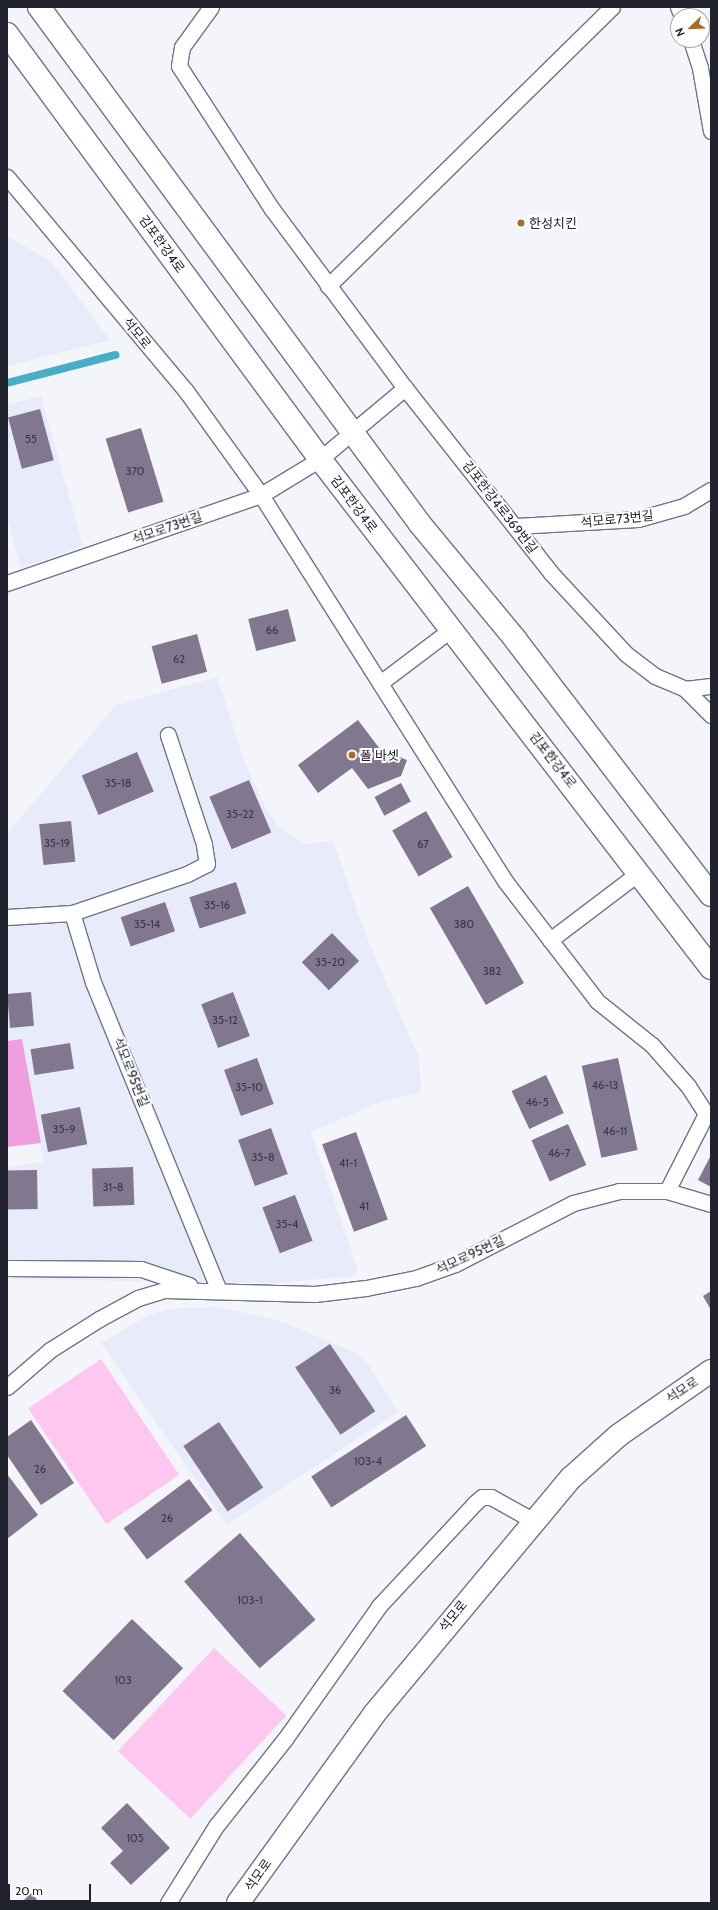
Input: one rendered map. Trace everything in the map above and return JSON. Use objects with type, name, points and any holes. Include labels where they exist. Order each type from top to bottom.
[{"type":"street","points":[[39,7],[352,432],[711,895]]},
{"type":"street","name":"김포한강4로","points":[[7,34],[320,459],[450,630],[640,872],[711,968]]},
{"type":"street","name":"석모로","points":[[238,1903],[375,1713],[534,1521],[593,1456],[711,1371]]},
{"type":"lane","name":"김포한강4로369번길","points":[[211,7],[182,47],[179,66],[215,126],[328,286],[404,388],[516,526],[551,573],[626,654],[656,676],[685,689],[711,715]]},
{"type":"lane","points":[[328,286],[612,7]]},
{"type":"lane","points":[[693,48],[703,82],[711,131]]},
{"type":"lane","name":"석모로","points":[[7,177],[186,391],[260,494],[505,881],[597,1001],[652,1045],[688,1086],[706,1114],[667,1191]]},
{"type":"lane","points":[[320,459],[404,388]]},
{"type":"lane","name":"석모로73번길","points":[[7,583],[260,494],[320,459]]},
{"type":"lane","name":"석모로73번길","points":[[516,526],[638,519],[684,506],[711,490]]},
{"type":"lane","points":[[380,683],[450,630]]},
{"type":"lane","points":[[685,689],[711,686]]},
{"type":"lane","points":[[7,918],[72,913],[187,874],[207,864],[204,844],[168,735]]},
{"type":"lane","points":[[550,940],[640,872]]},
{"type":"lane","name":"석모로95번길","points":[[72,913],[93,982],[219,1290]]},
{"type":"lane","name":"석모로95번길","points":[[7,1387],[50,1350],[138,1298],[165,1290],[196,1288],[316,1294],[416,1278],[456,1264],[573,1203],[619,1191],[667,1191],[711,1204]]},
{"type":"lane","name":"석모로95번길","points":[[7,1268],[141,1269],[196,1288]]},
{"type":"lane","points":[[168,1903],[216,1826],[280,1744],[379,1606],[475,1503],[482,1497],[491,1497],[534,1521]]},
{"type":"shaded area","points":[[7,235],[52,263],[110,340],[7,366]]},
{"type":"shaded area","points":[[41,396],[83,546],[21,568],[7,517],[7,405]]},
{"type":"shaded area","points":[[217,677],[245,763],[266,809],[279,827],[304,844],[333,841],[367,938],[419,1058],[421,1092],[380,1102],[311,1132],[357,1268],[356,1276],[273,1283],[7,1279],[7,1167],[44,1162],[22,1040],[7,1041],[7,834],[116,705]]},
{"type":"shaded area","points":[[22,1039],[41,1143],[7,1147],[7,1041]]},
{"type":"shaded area","points":[[219,1307],[277,1320],[354,1352],[368,1364],[398,1412],[227,1525],[101,1343],[147,1316],[168,1309]]},
{"type":"shaded area","points":[[101,1359],[179,1475],[106,1524],[28,1408]]},
{"type":"shaded area","points":[[214,1648],[286,1716],[190,1819],[118,1751]]},
{"type":"building","points":[[40,409],[54,460],[22,469],[8,418]]},
{"type":"building","points":[[141,428],[164,502],[128,512],[106,439]]},
{"type":"building","points":[[288,609],[296,641],[256,651],[248,619]]},
{"type":"building","points":[[197,634],[207,672],[162,684],[152,646]]},
{"type":"building","name":"폴 바셋","points":[[358,720],[380,749],[407,760],[401,776],[368,789],[352,768],[318,793],[298,765]]},
{"type":"building","points":[[137,752],[154,792],[99,815],[82,775]]},
{"type":"building","points":[[249,780],[271,832],[232,849],[209,797]]},
{"type":"building","points":[[401,783],[411,802],[384,816],[375,797]]},
{"type":"building","points":[[426,811],[453,857],[419,876],[392,830]]},
{"type":"building","points":[[71,821],[75,862],[43,865],[39,824]]},
{"type":"building","points":[[236,882],[246,913],[200,929],[189,897]]},
{"type":"building","points":[[468,886],[524,983],[486,1005],[430,908]]},
{"type":"building","points":[[165,902],[175,931],[131,947],[121,917]]},
{"type":"building","points":[[332,933],[359,961],[329,990],[302,962]]},
{"type":"building","points":[[31,992],[34,1026],[10,1028],[7,994]]},
{"type":"building","points":[[233,992],[250,1036],[218,1048],[201,1004]]},
{"type":"building","points":[[70,1043],[74,1069],[35,1075],[30,1049]]},
{"type":"building","points":[[257,1058],[274,1104],[241,1116],[224,1070]]},
{"type":"building","points":[[618,1058],[638,1150],[601,1158],[582,1066]]},
{"type":"building","points":[[546,1075],[564,1113],[529,1129],[512,1091]]},
{"type":"building","points":[[80,1107],[87,1144],[48,1152],[41,1115]]},
{"type":"building","points":[[568,1124],[586,1165],[550,1181],[531,1140]]},
{"type":"building","points":[[271,1128],[288,1174],[255,1186],[238,1140]]},
{"type":"building","points":[[356,1132],[388,1219],[354,1232],[322,1144]]},
{"type":"building","points":[[711,1155],[711,1187],[698,1180]]},
{"type":"building","points":[[133,1167],[134,1205],[93,1206],[92,1168]]},
{"type":"building","points":[[37,1170],[38,1209],[8,1210],[7,1171]]},
{"type":"building","points":[[295,1195],[313,1241],[280,1253],[262,1208]]},
{"type":"building","points":[[711,1291],[711,1310],[703,1296]]},
{"type":"building","points":[[330,1344],[375,1411],[340,1435],[295,1367]]},
{"type":"building","points":[[406,1415],[426,1446],[331,1508],[311,1477]]},
{"type":"building","points":[[31,1420],[74,1483],[41,1505],[7,1455],[7,1437]]},
{"type":"building","points":[[219,1422],[263,1487],[228,1512],[183,1446]]},
{"type":"building","points":[[7,1474],[38,1515],[7,1539]]},
{"type":"building","points":[[189,1479],[212,1510],[147,1559],[124,1528]]},
{"type":"building","points":[[240,1533],[315,1620],[260,1668],[184,1582]]},
{"type":"building","points":[[132,1619],[183,1668],[114,1740],[63,1691]]},
{"type":"building","points":[[127,1803],[170,1848],[131,1885],[110,1863],[123,1851],[101,1828]]},
{"type":"building","points":[[31,1893],[40,1903],[21,1903]]},
{"type":"waterway","points":[[7,383],[115,355]]},
{"type":"place","name":"한성치킨","points":[[521,223]]},
{"type":"place","name":"폴 바셋","points":[[352,755]]}]
